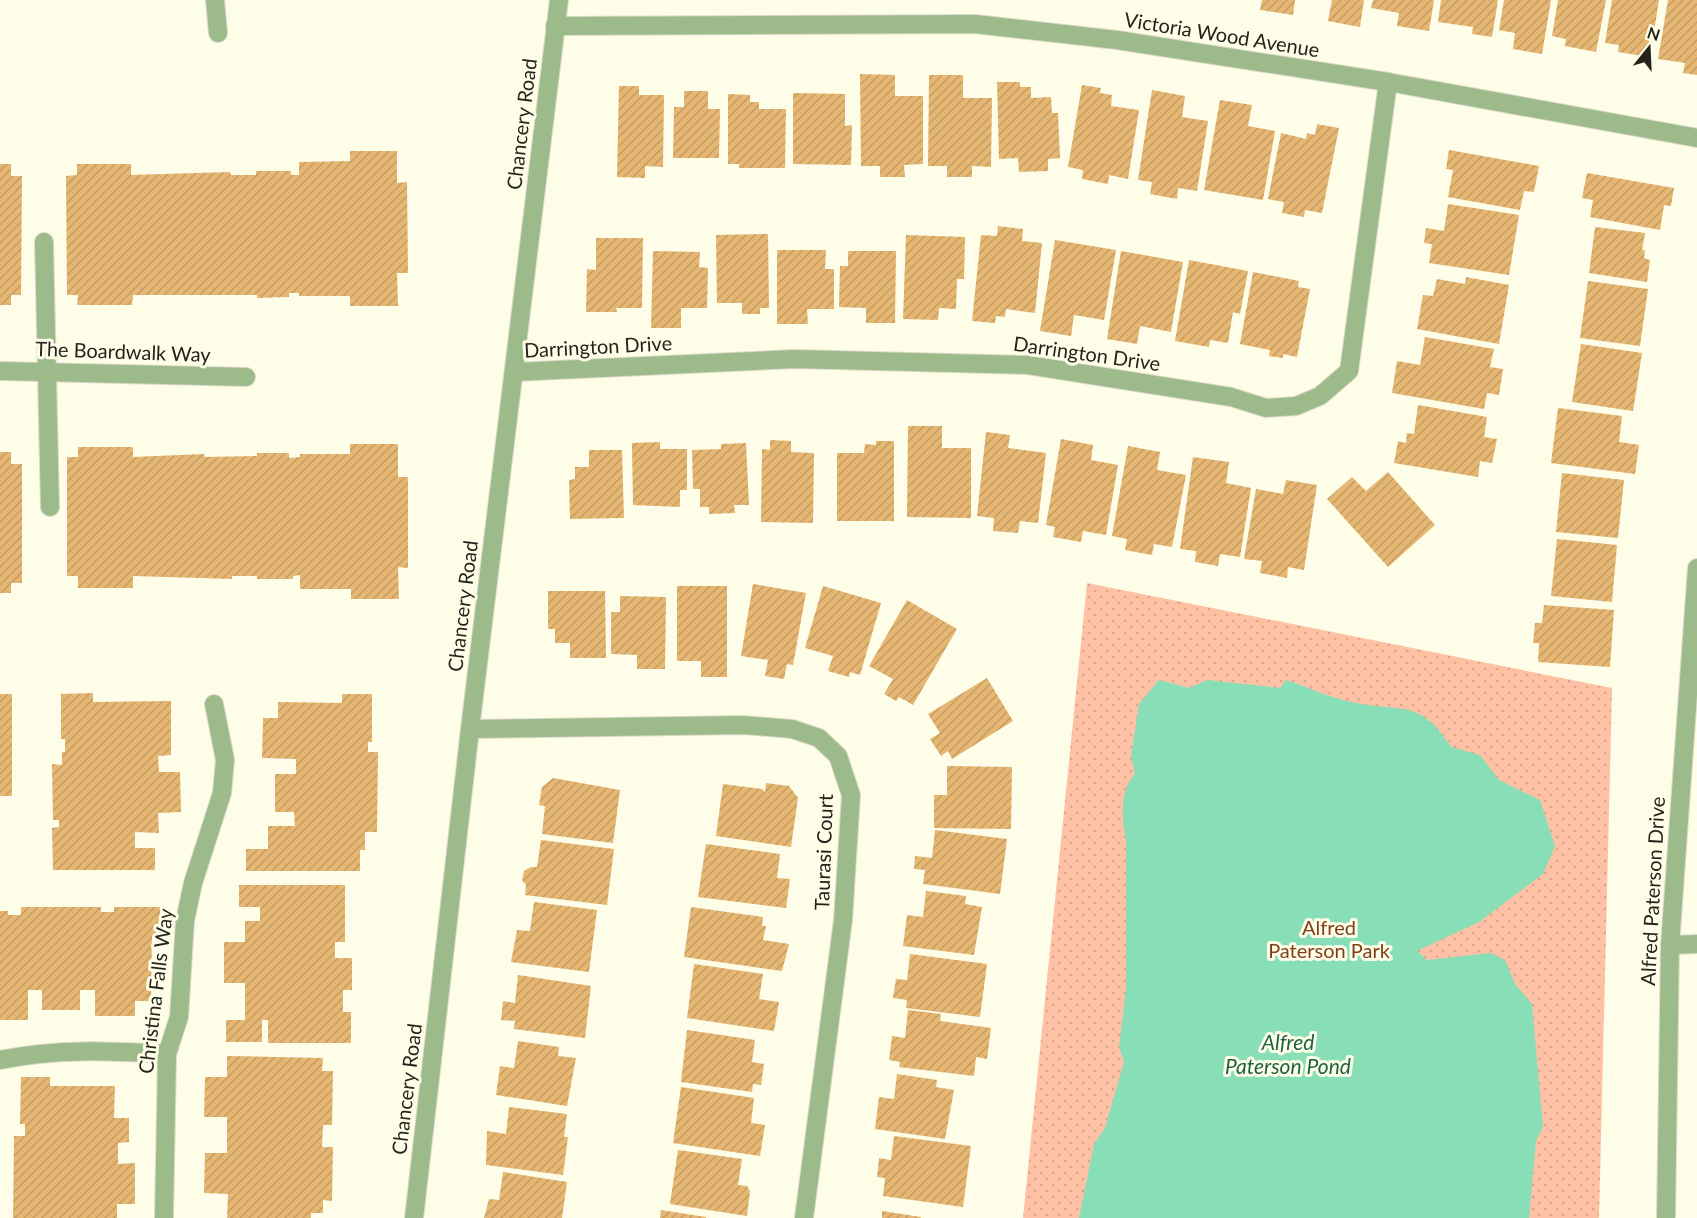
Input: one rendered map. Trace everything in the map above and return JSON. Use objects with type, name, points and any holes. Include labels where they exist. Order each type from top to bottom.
[{"type":"street","points":[[215,0],[218,33]]},
{"type":"street","name":"Chancery Road","points":[[414,1218],[470,729],[559,0]]},
{"type":"street","name":"Victoria Wood Avenue","points":[[555,26],[975,24],[1117,40],[1388,82],[1697,138]]},
{"type":"street","name":"Darrington Drive","points":[[514,372],[795,359],[1028,365],[1232,397],[1266,408],[1296,406],[1320,396],[1349,371],[1388,82]]},
{"type":"street","points":[[44,242],[50,507]]},
{"type":"street","name":"The Boardwalk Way","points":[[0,371],[246,377]]},
{"type":"street","name":"Alfred Paterson Drive","points":[[1666,1218],[1670,945],[1696,577]]},
{"type":"street","name":"Christina Falls Way","points":[[164,1218],[167,1054],[179,1017],[187,911],[193,883],[222,794],[225,759],[214,704]]},
{"type":"street","name":"Taurasi Court","points":[[470,729],[743,725],[792,729],[819,738],[838,756],[851,795],[843,920],[804,1218]]},
{"type":"street","points":[[1670,945],[1697,944]]},
{"type":"street","points":[[0,1060],[38,1052],[84,1050],[167,1054]]},
{"type":"green space","name":"Alfred Paterson Pond","points":[[1087,583],[1612,688],[1599,1218],[1023,1218]]},
{"type":"water","name":"Alfred Paterson Pond","points":[[1159,680],[1189,688],[1207,680],[1280,688],[1286,680],[1344,700],[1408,710],[1429,720],[1451,747],[1480,755],[1499,780],[1540,800],[1555,846],[1543,874],[1479,922],[1417,951],[1427,960],[1491,953],[1505,960],[1515,984],[1532,1004],[1543,1127],[1536,1141],[1529,1218],[1079,1218],[1094,1144],[1105,1128],[1124,1062],[1119,1047],[1126,988],[1126,838],[1123,804],[1127,787],[1135,774],[1131,756],[1139,704]]},
{"type":"building","points":[[1262,0],[1295,0],[1293,15],[1260,10]]},
{"type":"building","points":[[1332,0],[1364,0],[1360,27],[1328,21]]},
{"type":"building","points":[[1373,0],[1434,0],[1429,31],[1397,26],[1399,13],[1371,8]]},
{"type":"building","points":[[1441,0],[1498,0],[1492,37],[1472,34],[1473,27],[1438,22]]},
{"type":"building","points":[[1504,0],[1551,0],[1542,54],[1513,49],[1515,33],[1499,30]]},
{"type":"building","points":[[1558,0],[1606,0],[1596,52],[1565,46],[1566,39],[1552,36]]},
{"type":"building","points":[[1612,0],[1659,0],[1650,57],[1618,52],[1619,45],[1605,43]]},
{"type":"building","points":[[1668,0],[1697,0],[1697,75],[1683,73],[1685,63],[1658,59]]},
{"type":"building","points":[[860,74],[895,75],[895,96],[923,96],[923,164],[904,165],[905,177],[880,177],[880,166],[861,166]]},
{"type":"building","points":[[929,75],[963,75],[963,98],[992,98],[991,167],[972,166],[972,177],[947,177],[947,166],[928,166]]},
{"type":"building","points":[[997,82],[1020,82],[1020,87],[1031,87],[1031,98],[1051,97],[1052,113],[1058,113],[1060,158],[1048,159],[1048,171],[1019,172],[1018,158],[999,159]]},
{"type":"building","points":[[1082,85],[1101,88],[1100,93],[1112,95],[1111,106],[1139,110],[1128,179],[1109,175],[1108,184],[1082,179],[1083,170],[1068,167]]},
{"type":"building","points":[[619,86],[639,86],[639,95],[664,95],[663,167],[645,166],[645,178],[617,177]]},
{"type":"building","points":[[1152,90],[1185,96],[1182,117],[1208,121],[1197,191],[1178,188],[1177,199],[1150,194],[1152,182],[1138,180]]},
{"type":"building","points":[[684,91],[708,91],[708,109],[720,109],[719,158],[673,158],[674,107],[684,107]]},
{"type":"building","points":[[793,93],[845,94],[845,126],[852,125],[851,165],[793,164]]},
{"type":"building","points":[[728,94],[750,95],[750,102],[759,102],[759,109],[786,109],[785,168],[739,168],[739,164],[728,164]]},
{"type":"building","points":[[1220,100],[1252,105],[1248,126],[1275,131],[1263,200],[1204,190]]},
{"type":"building","points":[[1317,124],[1339,128],[1322,213],[1305,210],[1304,217],[1282,213],[1284,202],[1268,199],[1281,133],[1306,139],[1307,133],[1315,135]]},
{"type":"building","points":[[1449,150],[1539,166],[1534,192],[1524,191],[1520,210],[1448,197],[1453,170],[1446,169]]},
{"type":"building","points":[[350,151],[397,151],[397,183],[407,182],[408,273],[397,273],[398,306],[350,306],[350,296],[299,296],[299,293],[289,293],[289,297],[257,298],[257,295],[133,295],[132,305],[77,305],[78,295],[67,295],[66,176],[77,175],[77,164],[131,164],[131,175],[230,172],[231,175],[256,175],[256,171],[291,171],[291,175],[299,175],[299,162],[350,161]]},
{"type":"building","points":[[0,164],[11,164],[11,176],[22,176],[21,295],[11,295],[11,305],[0,305]]},
{"type":"building","points":[[1587,173],[1674,188],[1671,206],[1664,205],[1660,230],[1590,217],[1593,200],[1582,198]]},
{"type":"building","points":[[1448,204],[1519,215],[1509,275],[1429,263],[1432,244],[1424,243],[1426,228],[1444,231]]},
{"type":"building","points":[[998,226],[1023,229],[1022,241],[1042,243],[1035,313],[1006,309],[1005,317],[996,316],[995,323],[972,321],[981,235],[997,236]]},
{"type":"building","points":[[1595,227],[1645,233],[1642,250],[1645,250],[1644,258],[1650,260],[1647,282],[1589,273]]},
{"type":"building","points":[[768,234],[769,308],[760,308],[760,314],[742,314],[742,303],[717,303],[716,235]]},
{"type":"building","points":[[906,235],[965,237],[964,279],[957,279],[956,309],[939,308],[938,320],[903,319]]},
{"type":"building","points":[[596,238],[643,238],[642,308],[616,308],[617,312],[586,312],[587,269],[596,270]]},
{"type":"building","points":[[1055,240],[1116,250],[1104,320],[1074,315],[1071,336],[1040,331]]},
{"type":"building","points":[[777,250],[826,250],[825,269],[834,269],[834,309],[807,309],[808,324],[777,324]]},
{"type":"building","points":[[653,251],[700,252],[699,267],[708,268],[707,308],[681,308],[681,328],[651,328]]},
{"type":"building","points":[[848,251],[896,251],[895,323],[866,323],[866,308],[839,307],[840,266],[848,266]]},
{"type":"building","points":[[1121,251],[1183,262],[1171,332],[1140,326],[1137,344],[1107,339]]},
{"type":"building","points":[[1189,260],[1248,271],[1240,314],[1233,312],[1228,343],[1210,340],[1209,347],[1175,341]]},
{"type":"building","points":[[1253,272],[1299,281],[1298,287],[1310,289],[1297,357],[1283,354],[1283,358],[1269,356],[1270,350],[1240,344]]},
{"type":"building","points":[[1466,277],[1509,285],[1499,344],[1417,329],[1423,295],[1433,296],[1437,279],[1465,284]]},
{"type":"building","points":[[1588,281],[1648,289],[1640,346],[1580,338]]},
{"type":"building","points":[[1425,337],[1494,349],[1490,367],[1503,369],[1499,395],[1487,393],[1484,409],[1392,393],[1397,361],[1420,365]]},
{"type":"building","points":[[1581,344],[1642,353],[1633,411],[1572,402]]},
{"type":"building","points":[[1418,405],[1487,417],[1484,437],[1497,439],[1492,463],[1480,461],[1478,477],[1394,463],[1398,441],[1406,443],[1407,433],[1414,434]]},
{"type":"building","points":[[1558,408],[1622,416],[1619,442],[1639,445],[1635,474],[1551,463]]},
{"type":"building","points":[[908,426],[942,426],[942,448],[971,448],[971,518],[907,517]]},
{"type":"building","points":[[986,432],[1010,435],[1008,448],[1046,453],[1038,523],[1020,521],[1018,533],[993,531],[994,518],[977,516]]},
{"type":"building","points":[[1061,439],[1093,445],[1091,460],[1118,465],[1106,535],[1083,531],[1081,542],[1053,537],[1055,527],[1046,525]]},
{"type":"building","points":[[770,440],[791,441],[791,452],[814,453],[813,523],[761,522],[762,449],[770,450]]},
{"type":"building","points":[[876,441],[894,441],[894,521],[837,521],[837,453],[864,453],[865,444],[876,445]]},
{"type":"building","points":[[660,442],[660,449],[687,449],[687,490],[680,490],[680,507],[633,505],[632,443]]},
{"type":"building","points":[[746,443],[749,505],[734,505],[735,513],[709,514],[709,507],[700,507],[700,489],[693,489],[692,450],[721,449],[721,444]]},
{"type":"building","points":[[350,444],[398,444],[398,477],[408,477],[408,568],[398,567],[399,599],[351,599],[351,589],[300,589],[300,575],[293,576],[293,579],[257,579],[257,576],[232,576],[232,579],[133,576],[133,588],[78,588],[78,576],[67,576],[67,457],[78,457],[78,447],[133,447],[133,457],[204,454],[205,457],[257,456],[257,453],[289,453],[289,458],[300,457],[300,454],[350,454]]},
{"type":"building","points":[[1128,446],[1160,452],[1157,470],[1186,475],[1172,547],[1154,544],[1152,555],[1125,550],[1127,539],[1112,536]]},
{"type":"building","points":[[589,450],[622,450],[624,518],[570,519],[569,480],[575,479],[575,467],[589,467]]},
{"type":"building","points":[[0,452],[11,452],[11,464],[22,464],[22,583],[11,583],[11,593],[0,593]]},
{"type":"building","points":[[1193,457],[1229,462],[1226,483],[1251,488],[1240,557],[1220,554],[1218,566],[1195,562],[1196,551],[1180,549]]},
{"type":"building","points":[[1388,472],[1435,525],[1388,567],[1327,499],[1352,477],[1366,491]]},
{"type":"building","points":[[1562,473],[1624,480],[1618,538],[1556,532]]},
{"type":"building","points":[[1286,480],[1317,485],[1304,570],[1288,567],[1287,578],[1260,573],[1262,561],[1244,559],[1256,489],[1283,494]]},
{"type":"building","points":[[1557,539],[1617,545],[1612,602],[1551,596]]},
{"type":"building","points":[[753,584],[806,593],[793,665],[787,664],[784,679],[765,676],[768,660],[741,656]]},
{"type":"building","points":[[677,586],[727,586],[727,677],[701,677],[701,661],[677,661]]},
{"type":"building","points":[[823,586],[881,603],[860,675],[850,672],[849,677],[828,671],[833,656],[805,648]]},
{"type":"building","points":[[548,591],[605,591],[606,658],[570,658],[570,643],[555,643],[555,629],[548,629]]},
{"type":"building","points":[[620,596],[666,597],[665,669],[637,669],[637,655],[611,654],[611,612],[620,612]]},
{"type":"building","points":[[907,600],[957,629],[913,705],[899,697],[896,701],[884,694],[893,679],[869,666]]},
{"type":"building","points":[[1544,605],[1614,610],[1610,667],[1538,662],[1539,643],[1533,643],[1535,623],[1542,623]]},
{"type":"building","points":[[987,678],[1013,721],[952,759],[948,751],[941,756],[930,739],[940,733],[928,714]]},
{"type":"building","points":[[93,693],[93,702],[171,701],[171,755],[158,756],[159,772],[180,772],[181,812],[158,813],[159,833],[135,832],[135,848],[155,848],[155,870],[53,870],[52,828],[59,827],[59,820],[53,820],[52,764],[62,765],[62,752],[65,752],[65,739],[61,739],[61,694]]},
{"type":"building","points":[[0,694],[12,694],[12,796],[0,796]]},
{"type":"building","points":[[342,694],[372,694],[372,742],[368,742],[368,752],[378,752],[377,832],[365,832],[365,850],[360,850],[360,871],[246,871],[246,849],[268,849],[268,826],[295,826],[294,812],[275,812],[275,774],[296,774],[296,759],[262,758],[263,718],[278,718],[278,702],[342,703]]},
{"type":"building","points":[[947,766],[1012,767],[1011,829],[934,828],[934,795],[947,795]]},
{"type":"building","points":[[553,778],[620,790],[613,843],[542,834],[545,806],[539,805],[542,787]]},
{"type":"building","points":[[766,783],[789,786],[798,798],[791,847],[716,836],[723,784],[762,789],[765,792]]},
{"type":"building","points":[[935,830],[1007,839],[1000,894],[923,884],[925,870],[914,869],[915,856],[932,858]]},
{"type":"building","points":[[541,840],[614,849],[607,905],[525,895],[526,885],[522,880],[524,871],[537,867]]},
{"type":"building","points":[[706,844],[780,854],[777,878],[790,879],[786,908],[698,897]]},
{"type":"building","points":[[239,885],[345,885],[345,942],[335,942],[335,958],[352,958],[352,990],[343,990],[343,1012],[351,1012],[351,1043],[268,1043],[268,1020],[262,1020],[262,1042],[226,1042],[226,1020],[245,1020],[245,983],[224,983],[224,942],[245,942],[245,921],[260,921],[260,907],[239,907]]},
{"type":"building","points":[[926,891],[966,896],[965,904],[982,907],[974,955],[903,946],[907,915],[923,917]]},
{"type":"building","points":[[534,902],[597,910],[589,972],[511,962],[517,930],[530,931]]},
{"type":"building","points":[[21,907],[101,907],[101,912],[114,912],[114,907],[160,907],[160,937],[152,937],[151,1001],[135,1001],[135,1016],[95,1016],[95,990],[80,990],[80,1010],[42,1010],[42,990],[28,990],[28,1020],[0,1020],[0,911],[8,911],[8,915],[21,915]]},
{"type":"building","points":[[691,907],[763,917],[762,926],[766,926],[763,940],[789,944],[782,971],[684,957]]},
{"type":"building","points":[[910,954],[987,964],[980,1017],[906,1008],[907,1000],[893,998],[896,979],[907,980]]},
{"type":"building","points":[[694,964],[763,974],[759,999],[779,1002],[774,1031],[687,1018]]},
{"type":"building","points":[[518,975],[591,986],[585,1038],[514,1029],[515,1021],[501,1020],[503,1001],[515,1003]]},
{"type":"building","points":[[908,1010],[941,1014],[940,1021],[991,1028],[987,1059],[976,1057],[974,1076],[899,1067],[900,1062],[889,1060],[892,1036],[905,1038]]},
{"type":"building","points":[[687,1030],[755,1040],[752,1062],[764,1064],[761,1085],[753,1084],[752,1092],[681,1082]]},
{"type":"building","points":[[518,1041],[559,1047],[558,1056],[576,1058],[567,1106],[496,1095],[500,1066],[514,1068]]},
{"type":"building","points":[[227,1056],[323,1058],[322,1071],[333,1071],[332,1125],[323,1125],[322,1147],[333,1147],[332,1201],[323,1200],[323,1213],[311,1213],[311,1218],[227,1218],[228,1194],[204,1193],[205,1153],[227,1153],[227,1117],[204,1117],[205,1077],[227,1077]]},
{"type":"building","points":[[897,1074],[937,1080],[936,1087],[954,1090],[945,1139],[875,1129],[879,1097],[894,1099]]},
{"type":"building","points":[[21,1077],[50,1077],[50,1086],[115,1086],[114,1118],[129,1118],[129,1142],[118,1143],[118,1164],[135,1163],[135,1204],[117,1204],[117,1218],[13,1218],[14,1136],[25,1136],[25,1124],[20,1124]]},
{"type":"building","points":[[681,1087],[754,1098],[751,1123],[765,1125],[760,1156],[673,1143]]},
{"type":"building","points":[[509,1107],[567,1114],[564,1137],[568,1137],[563,1175],[486,1165],[487,1131],[506,1134]]},
{"type":"building","points":[[894,1136],[971,1146],[963,1207],[883,1196],[885,1178],[877,1177],[879,1158],[891,1160]]},
{"type":"building","points":[[678,1150],[742,1159],[738,1185],[747,1186],[750,1191],[747,1216],[670,1204]]},
{"type":"building","points":[[503,1172],[567,1182],[562,1218],[484,1218],[489,1199],[499,1200]]},
{"type":"building","points":[[661,1210],[706,1217],[706,1218],[660,1218]]},
{"type":"building","points":[[882,1211],[921,1217],[921,1218],[882,1218]]},
{"type":"park label","name":"Alfred Paterson Park","points":[[1329,938]]}]
